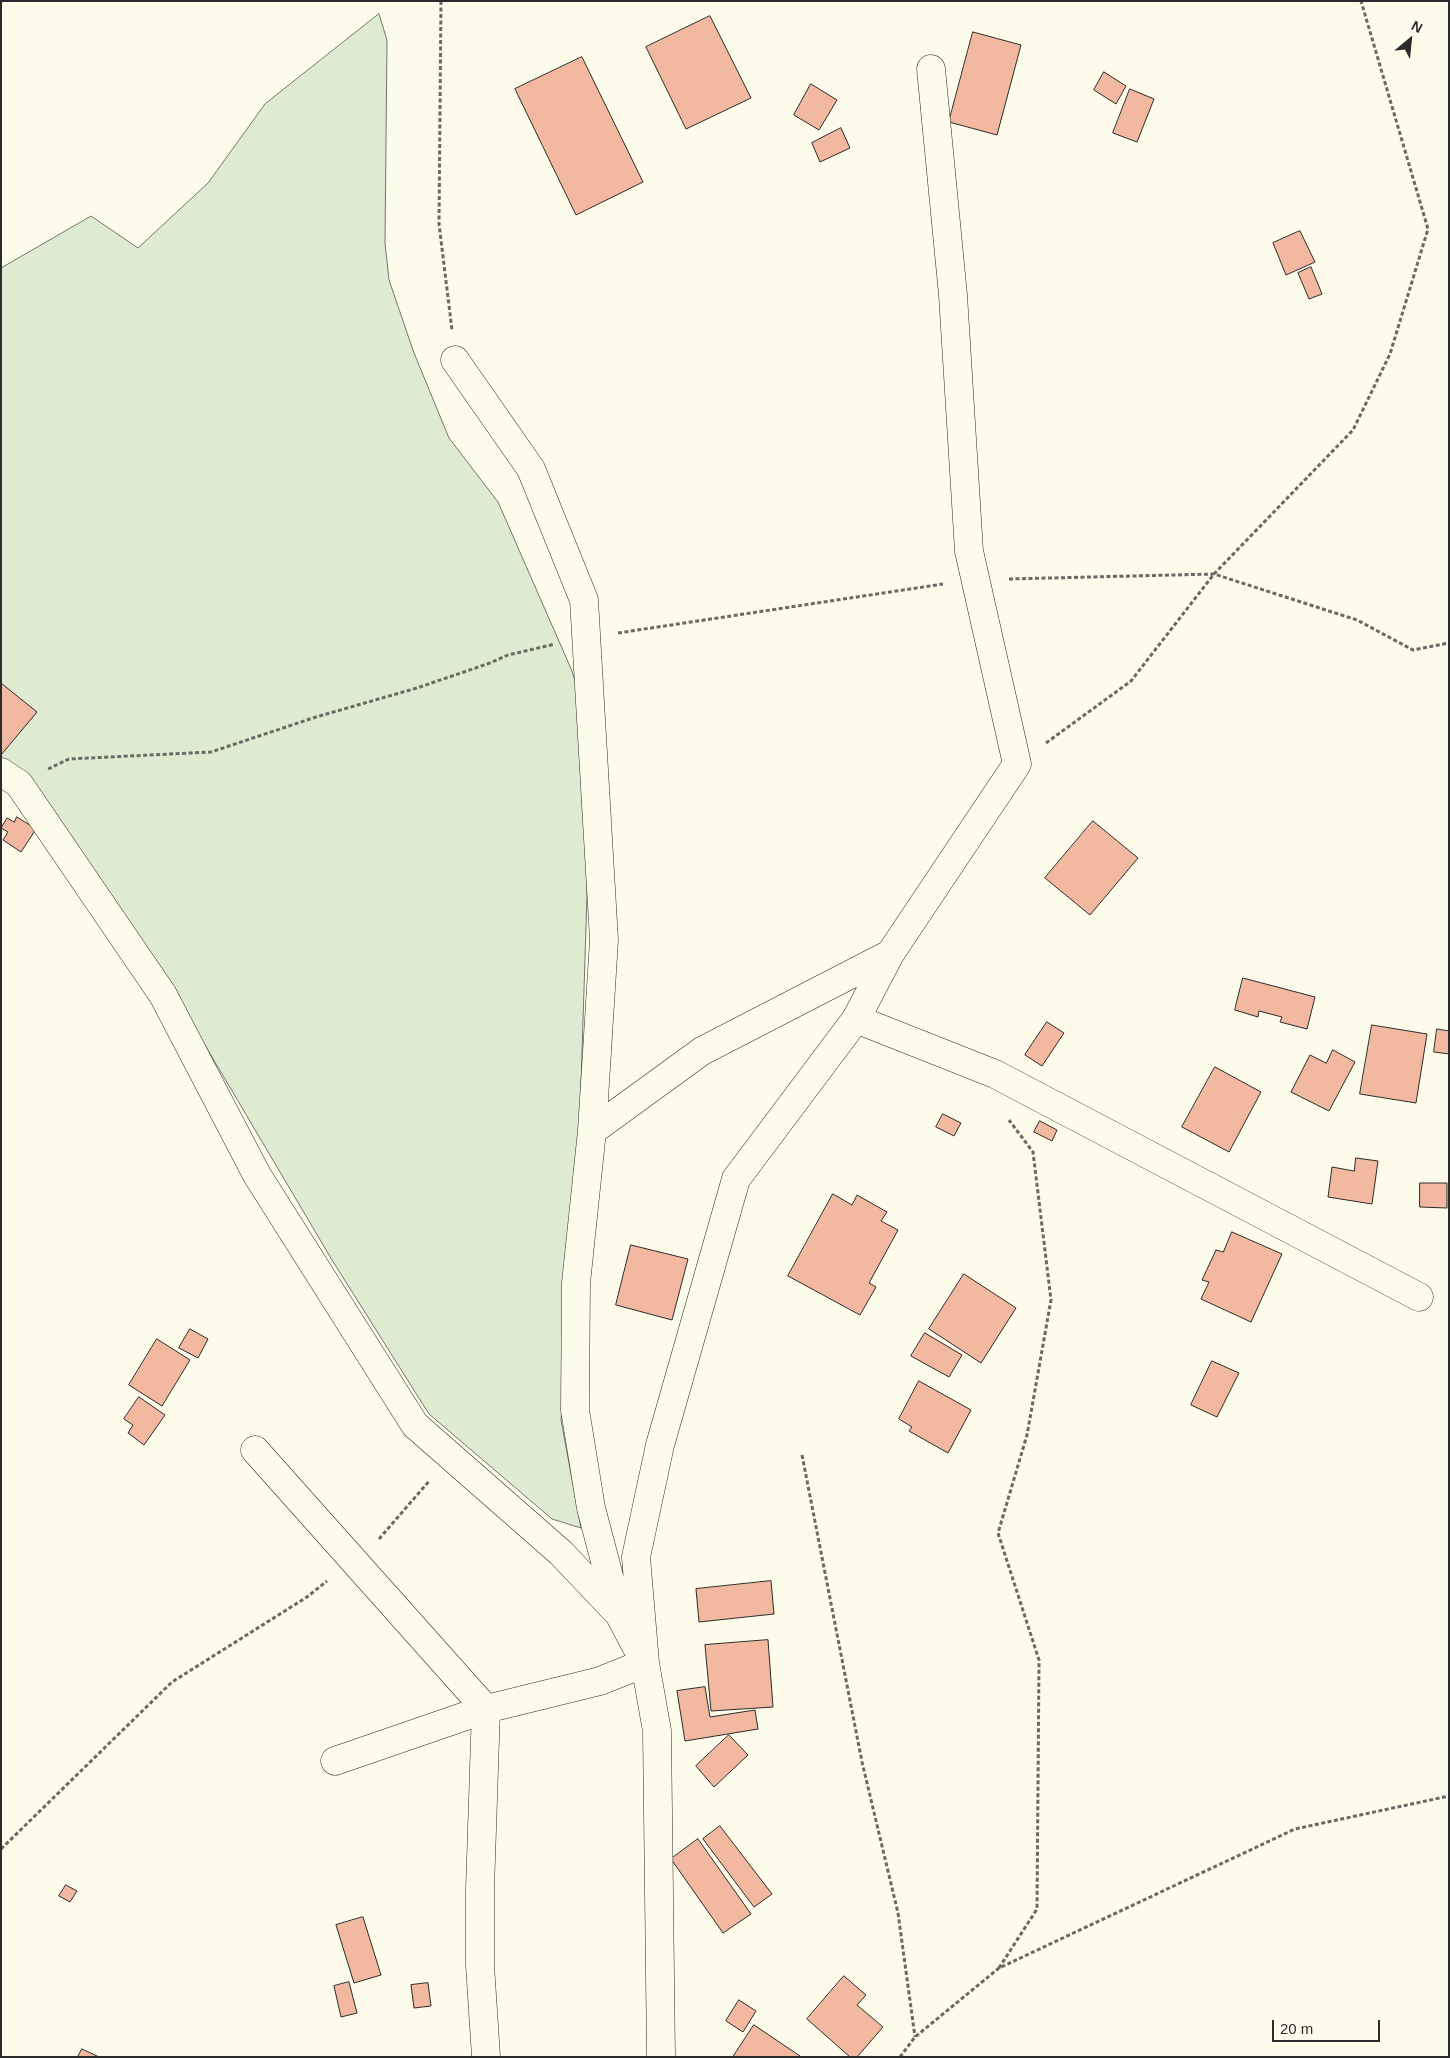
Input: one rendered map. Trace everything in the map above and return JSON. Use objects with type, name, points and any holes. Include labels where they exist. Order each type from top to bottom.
[{"type":"street","points":[[661,2057],[657,1731],[645,1663],[636,1558],[660,1445],[736,1179],[856,1019],[890,954],[1017,764],[969,551],[953,295],[931,69]]},
{"type":"street","points":[[455,360],[531,468],[584,600],[604,940],[592,1131],[576,1283],[575,1410],[591,1508],[619,1614],[645,1663]]},
{"type":"street","points":[[10,778],[163,995],[257,1175],[415,1425],[561,1553],[619,1614]]},
{"type":"street","points":[[592,1131],[702,1051],[890,954]]},
{"type":"street","points":[[856,1019],[995,1074],[1419,1296]]},
{"type":"street","points":[[255,1450],[486,1709],[480,1889],[480,1965],[486,2057]]},
{"type":"street","points":[[335,1761],[486,1709],[600,1680],[645,1663]]},
{"type":"path","points":[[441,1],[439,224],[455,360]]},
{"type":"path","points":[[1017,764],[1131,681],[1214,574],[1353,430],[1390,354],[1428,229],[1361,1]]},
{"type":"path","points":[[10,778],[69,759],[211,752],[316,717],[417,688],[508,655],[586,638],[975,580],[1214,574],[1357,620],[1413,650],[1449,643]]},
{"type":"path","points":[[995,1074],[1003,1111],[1033,1152],[1051,1300],[1027,1436],[998,1533],[1040,1660],[1037,1909],[998,1968]]},
{"type":"path","points":[[802,1455],[862,1762],[898,1914],[915,2037]]},
{"type":"path","points":[[1,1849],[172,1682],[308,1597],[379,1539],[451,1456]]},
{"type":"path","points":[[900,2057],[915,2037],[998,1968],[1296,1829],[1449,1796]]},
{"type":"green space","points":[[379,14],[387,40],[385,243],[389,280],[414,353],[449,438],[498,502],[572,671],[592,738],[577,1210],[561,1420],[581,1528],[552,1519],[429,1414],[332,1260],[183,1008],[1,763],[1,268],[91,216],[138,248],[208,183],[265,104]]},
{"type":"building","points":[[710,16],[751,98],[686,129],[646,47]]},
{"type":"building","points":[[973,32],[1021,45],[997,135],[949,122]]},
{"type":"building","points":[[582,57],[643,182],[576,215],[515,89]]},
{"type":"building","points":[[1104,72],[1126,86],[1116,104],[1094,90]]},
{"type":"building","points":[[811,84],[837,100],[819,130],[794,115]]},
{"type":"building","points":[[1130,89],[1154,99],[1137,142],[1113,133]]},
{"type":"building","points":[[841,128],[850,148],[820,162],[812,143]]},
{"type":"building","points":[[1300,231],[1315,262],[1286,275],[1273,243]]},
{"type":"building","points":[[1311,267],[1322,294],[1309,299],[1298,273]]},
{"type":"building","points":[[1,683],[37,712],[1,755]]},
{"type":"building","points":[[17,817],[36,829],[21,852],[3,840],[8,832],[1,828],[7,818],[14,822]]},
{"type":"building","points":[[1093,821],[1138,858],[1090,915],[1045,878]]},
{"type":"building","points":[[1243,978],[1315,997],[1307,1029],[1280,1022],[1282,1017],[1259,1011],[1258,1017],[1235,1010]]},
{"type":"building","points":[[1047,1022],[1064,1033],[1042,1066],[1025,1055]]},
{"type":"building","points":[[1372,1025],[1427,1034],[1416,1103],[1360,1094]]},
{"type":"building","points":[[1437,1029],[1449,1031],[1449,1054],[1434,1052]]},
{"type":"building","points":[[1333,1050],[1355,1062],[1329,1111],[1291,1092],[1310,1055],[1326,1063]]},
{"type":"building","points":[[1215,1067],[1261,1092],[1229,1152],[1182,1127]]},
{"type":"building","points":[[943,1114],[961,1123],[954,1136],[936,1127]]},
{"type":"building","points":[[1040,1121],[1057,1130],[1052,1141],[1034,1132]]},
{"type":"building","points":[[1356,1158],[1378,1161],[1372,1204],[1328,1197],[1332,1167],[1354,1171]]},
{"type":"building","points":[[1420,1183],[1447,1183],[1447,1208],[1420,1207]]},
{"type":"building","points":[[833,1194],[852,1205],[857,1195],[887,1212],[881,1221],[898,1230],[869,1283],[876,1287],[860,1315],[788,1276]]},
{"type":"building","points":[[1232,1232],[1282,1254],[1251,1322],[1201,1299],[1209,1282],[1202,1280],[1216,1250],[1223,1252]]},
{"type":"building","points":[[631,1245],[688,1259],[672,1320],[616,1305]]},
{"type":"building","points":[[964,1274],[1016,1308],[981,1363],[929,1329]]},
{"type":"building","points":[[190,1329],[208,1339],[198,1358],[179,1348]]},
{"type":"building","points":[[925,1333],[962,1355],[949,1377],[911,1356]]},
{"type":"building","points":[[157,1339],[190,1360],[162,1406],[129,1385]]},
{"type":"building","points":[[1212,1361],[1239,1373],[1217,1417],[1191,1405]]},
{"type":"building","points":[[919,1381],[971,1410],[948,1453],[909,1431],[912,1427],[899,1419]]},
{"type":"building","points":[[139,1397],[165,1415],[144,1445],[128,1433],[133,1425],[124,1419]]},
{"type":"building","points":[[771,1581],[774,1614],[699,1622],[696,1589]]},
{"type":"building","points":[[768,1640],[773,1707],[711,1711],[705,1645]]},
{"type":"building","points":[[705,1687],[710,1717],[755,1710],[758,1729],[685,1741],[677,1691]]},
{"type":"building","points":[[729,1735],[748,1755],[714,1787],[696,1766]]},
{"type":"building","points":[[720,1826],[772,1894],[754,1907],[703,1839]]},
{"type":"building","points":[[698,1839],[751,1914],[723,1933],[671,1859]]},
{"type":"building","points":[[66,1885],[77,1891],[70,1902],[59,1896]]},
{"type":"building","points":[[363,1917],[381,1975],[354,1983],[336,1925]]},
{"type":"building","points":[[844,1976],[866,1995],[857,2005],[883,2027],[857,2057],[850,2057],[807,2019]]},
{"type":"building","points":[[349,1982],[357,2013],[341,2017],[334,1986]]},
{"type":"building","points":[[428,1983],[431,2006],[414,2008],[411,1985]]},
{"type":"building","points":[[739,2000],[756,2011],[743,2032],[726,2021]]},
{"type":"building","points":[[754,2025],[800,2056],[733,2057]]},
{"type":"building","points":[[82,2049],[99,2057],[78,2057]]}]
